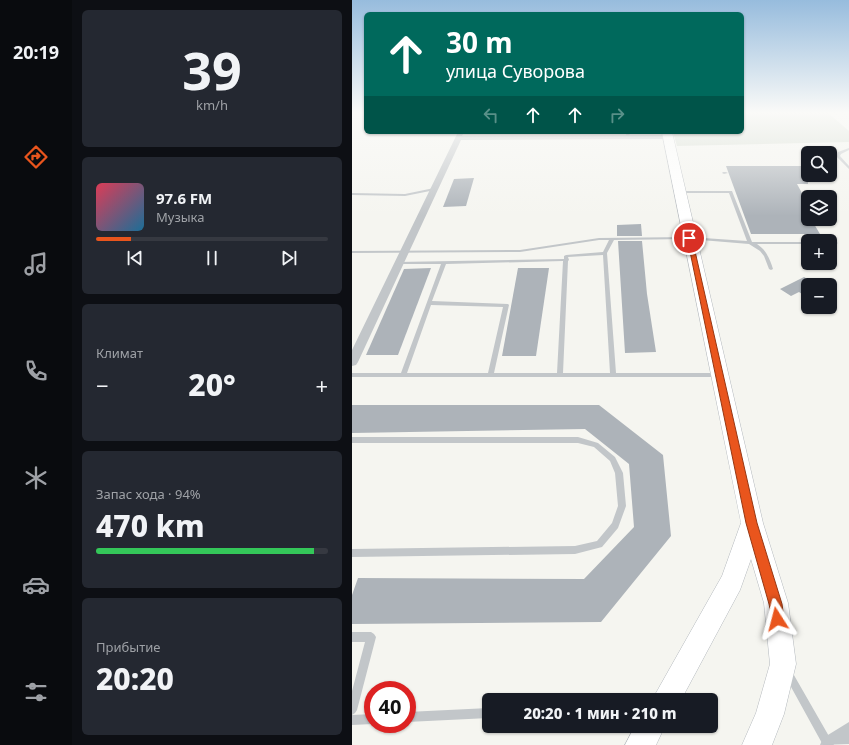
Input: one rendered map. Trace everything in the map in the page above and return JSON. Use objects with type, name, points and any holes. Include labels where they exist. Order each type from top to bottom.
[{"type":"street","points":[[352,362],[454,147]]},
{"type":"street","points":[[669,147],[678,192],[752,523],[776,604],[783,664],[770,714],[757,745]]},
{"type":"street","points":[[670,693],[732,582],[752,523]]},
{"type":"street","points":[[829,745],[849,732]]},
{"type":"street","points":[[640,745],[647,733]]},
{"type":"lane","points":[[849,150],[839,153],[838,156],[849,168]]},
{"type":"lane","points":[[352,194],[405,195],[434,190]]},
{"type":"lane","points":[[678,192],[731,192],[750,243],[760,247],[764,251],[771,270]]},
{"type":"lane","points":[[352,252],[520,251],[599,239],[689,238],[750,243],[801,243]]},
{"type":"lane","points":[[612,240],[605,253],[613,375]]},
{"type":"lane","points":[[560,375],[567,260],[566,256],[605,253]]},
{"type":"lane","points":[[400,263],[567,260]]},
{"type":"lane","points":[[403,375],[444,262]]},
{"type":"lane","points":[[430,303],[506,305],[491,374]]},
{"type":"lane","points":[[352,375],[719,375]]},
{"type":"lane","points":[[352,440],[578,440],[596,445],[613,459],[619,474],[622,506],[615,525],[599,544],[575,550],[352,553]]},
{"type":"lane","points":[[352,636],[371,637],[352,710]]},
{"type":"lane","points":[[783,664],[829,745]]},
{"type":"lane","points":[[416,717],[482,713]]},
{"type":"lane","points":[[352,720],[364,719]]},
{"type":"building","points":[[726,166],[801,166],[801,182],[808,182],[808,184],[797,184],[801,191],[801,226],[815,226],[820,234],[751,234]]},
{"type":"building","points":[[474,178],[466,206],[443,207],[454,179]]},
{"type":"building","points":[[641,224],[642,236],[617,236],[617,225]]},
{"type":"building","points":[[618,241],[642,241],[647,294],[656,352],[625,353]]},
{"type":"building","points":[[431,268],[398,355],[366,355],[404,269]]},
{"type":"building","points":[[518,268],[549,268],[536,356],[502,356]]},
{"type":"building","points":[[801,278],[801,293],[799,292],[791,296],[780,289]]},
{"type":"building","points":[[352,405],[599,405],[663,455],[671,536],[601,622],[352,624],[352,595],[358,578],[584,579],[634,527],[629,464],[585,429],[352,433]]},
{"type":"route","points":[[689,238],[752,523],[776,604],[777,619]]}]
